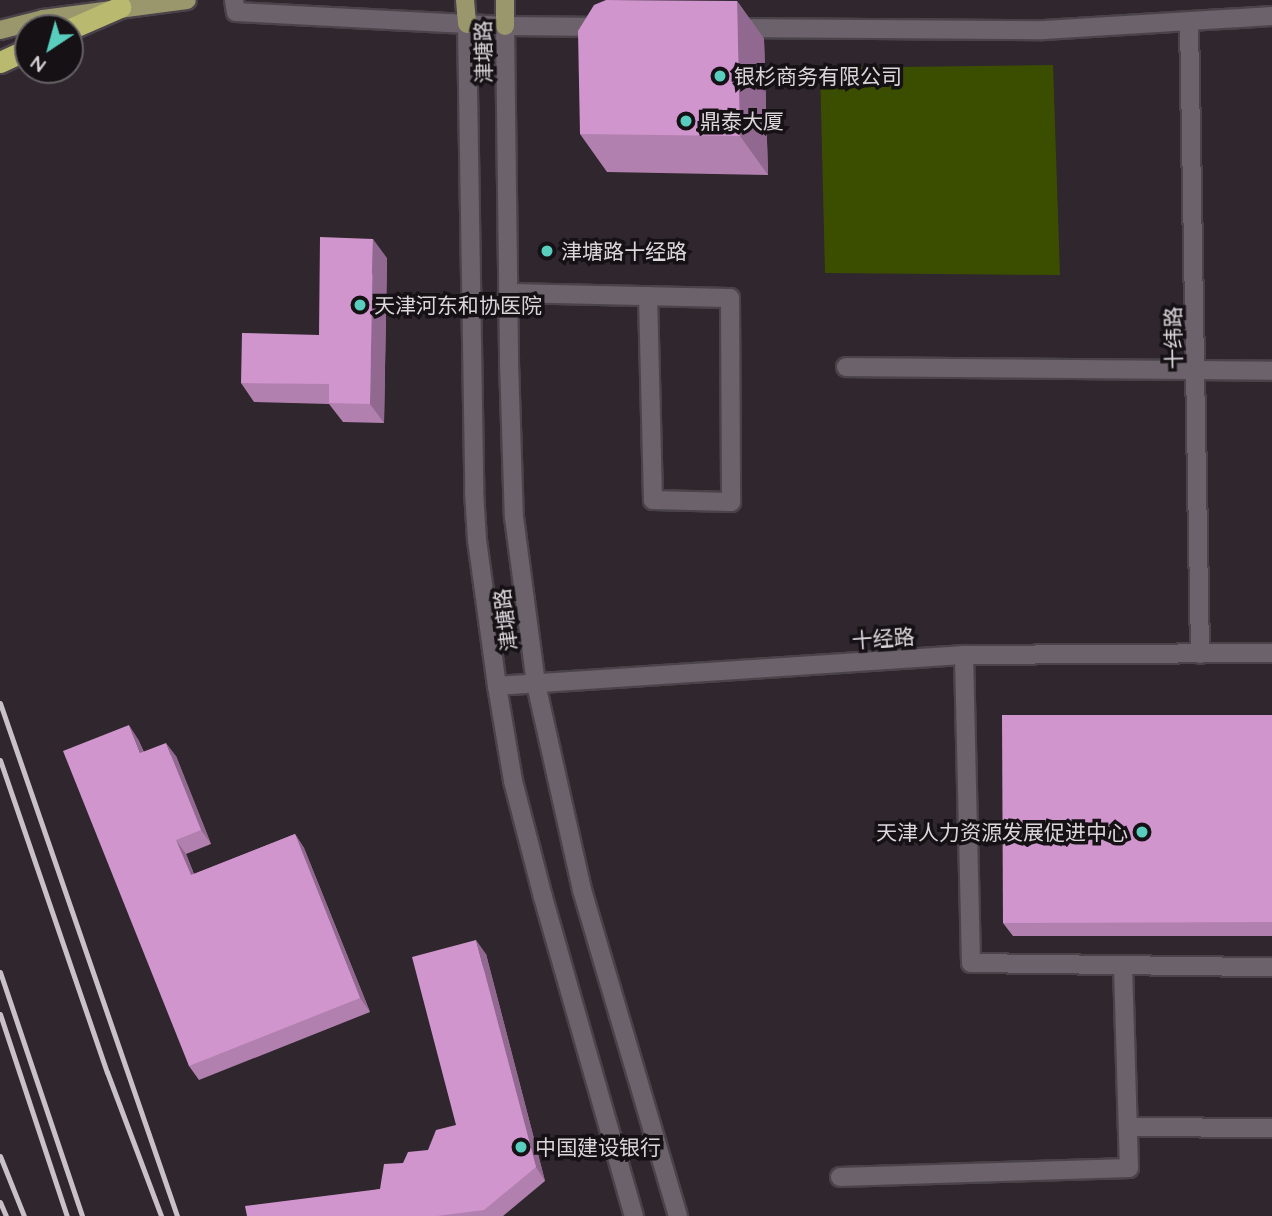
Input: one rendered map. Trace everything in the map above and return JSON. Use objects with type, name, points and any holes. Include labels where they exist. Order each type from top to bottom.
[{"type":"highway","points":[[84,23],[120,7]]},
{"type":"main road","points":[[0,30],[43,19],[187,0]]},
{"type":"main road","points":[[234,0],[236,12],[505,26],[616,27]]},
{"type":"main road","name":"津塘路","points":[[466,0],[474,491],[477,540],[497,686],[513,780],[543,897],[634,1216]]},
{"type":"main road","name":"津塘路","points":[[505,0],[514,517],[536,684],[582,890],[678,1216]]},
{"type":"main road","points":[[713,27],[1044,30],[1272,16]]},
{"type":"main road","name":"十纬路","points":[[1189,22],[1200,654]]},
{"type":"main road","points":[[509,293],[648,296],[730,298],[731,502],[653,500],[648,296]]},
{"type":"main road","points":[[846,367],[1272,371]]},
{"type":"main road","name":"十经路","points":[[497,686],[964,655],[1272,653]]},
{"type":"main road","points":[[964,655],[971,963],[1272,967]]},
{"type":"main road","points":[[840,1177],[1129,1168],[1123,965]]},
{"type":"main road","points":[[1128,1127],[1272,1128]]},
{"type":"green space","points":[[1053,65],[1060,275],[825,273],[820,68]]},
{"type":"building","points":[[606,0],[737,1],[740,136],[580,134],[578,31],[594,5]]},
{"type":"building","name":"天津河东和协医院","points":[[320,237],[373,239],[370,404],[329,403],[329,384],[241,383],[242,333],[319,335]]},
{"type":"building","name":"天津人力资源发展促进中心","points":[[1002,715],[1272,715],[1272,922],[1003,923]]},
{"type":"building","points":[[129,725],[140,753],[166,743],[201,830],[176,840],[191,875],[295,834],[360,998],[189,1066],[63,751]]},
{"type":"building","points":[[476,940],[536,1167],[484,1210],[437,1216],[247,1216],[245,1206],[380,1189],[384,1164],[403,1163],[408,1152],[428,1150],[436,1130],[456,1125],[412,957]]},
{"type":"railway","points":[[0,703],[177,1216]]},
{"type":"railway","points":[[0,760],[107,1072],[161,1216]]},
{"type":"railway","points":[[0,972],[82,1216]]},
{"type":"railway","points":[[0,1014],[67,1216]]},
{"type":"railway","points":[[0,1156],[24,1216]]},
{"type":"railway","points":[[0,1202],[6,1216]]},
{"type":"place","name":"银杉商务有限公司","points":[[720,76]]},
{"type":"place","name":"鼎泰大厦","points":[[686,121]]},
{"type":"place","name":"津塘路十经路","points":[[547,251]]},
{"type":"place","name":"天津河东和协医院","points":[[360,305]]},
{"type":"place","name":"天津人力资源发展促进中心","points":[[1142,832]]},
{"type":"place","name":"中国建设银行","points":[[521,1147]]}]
